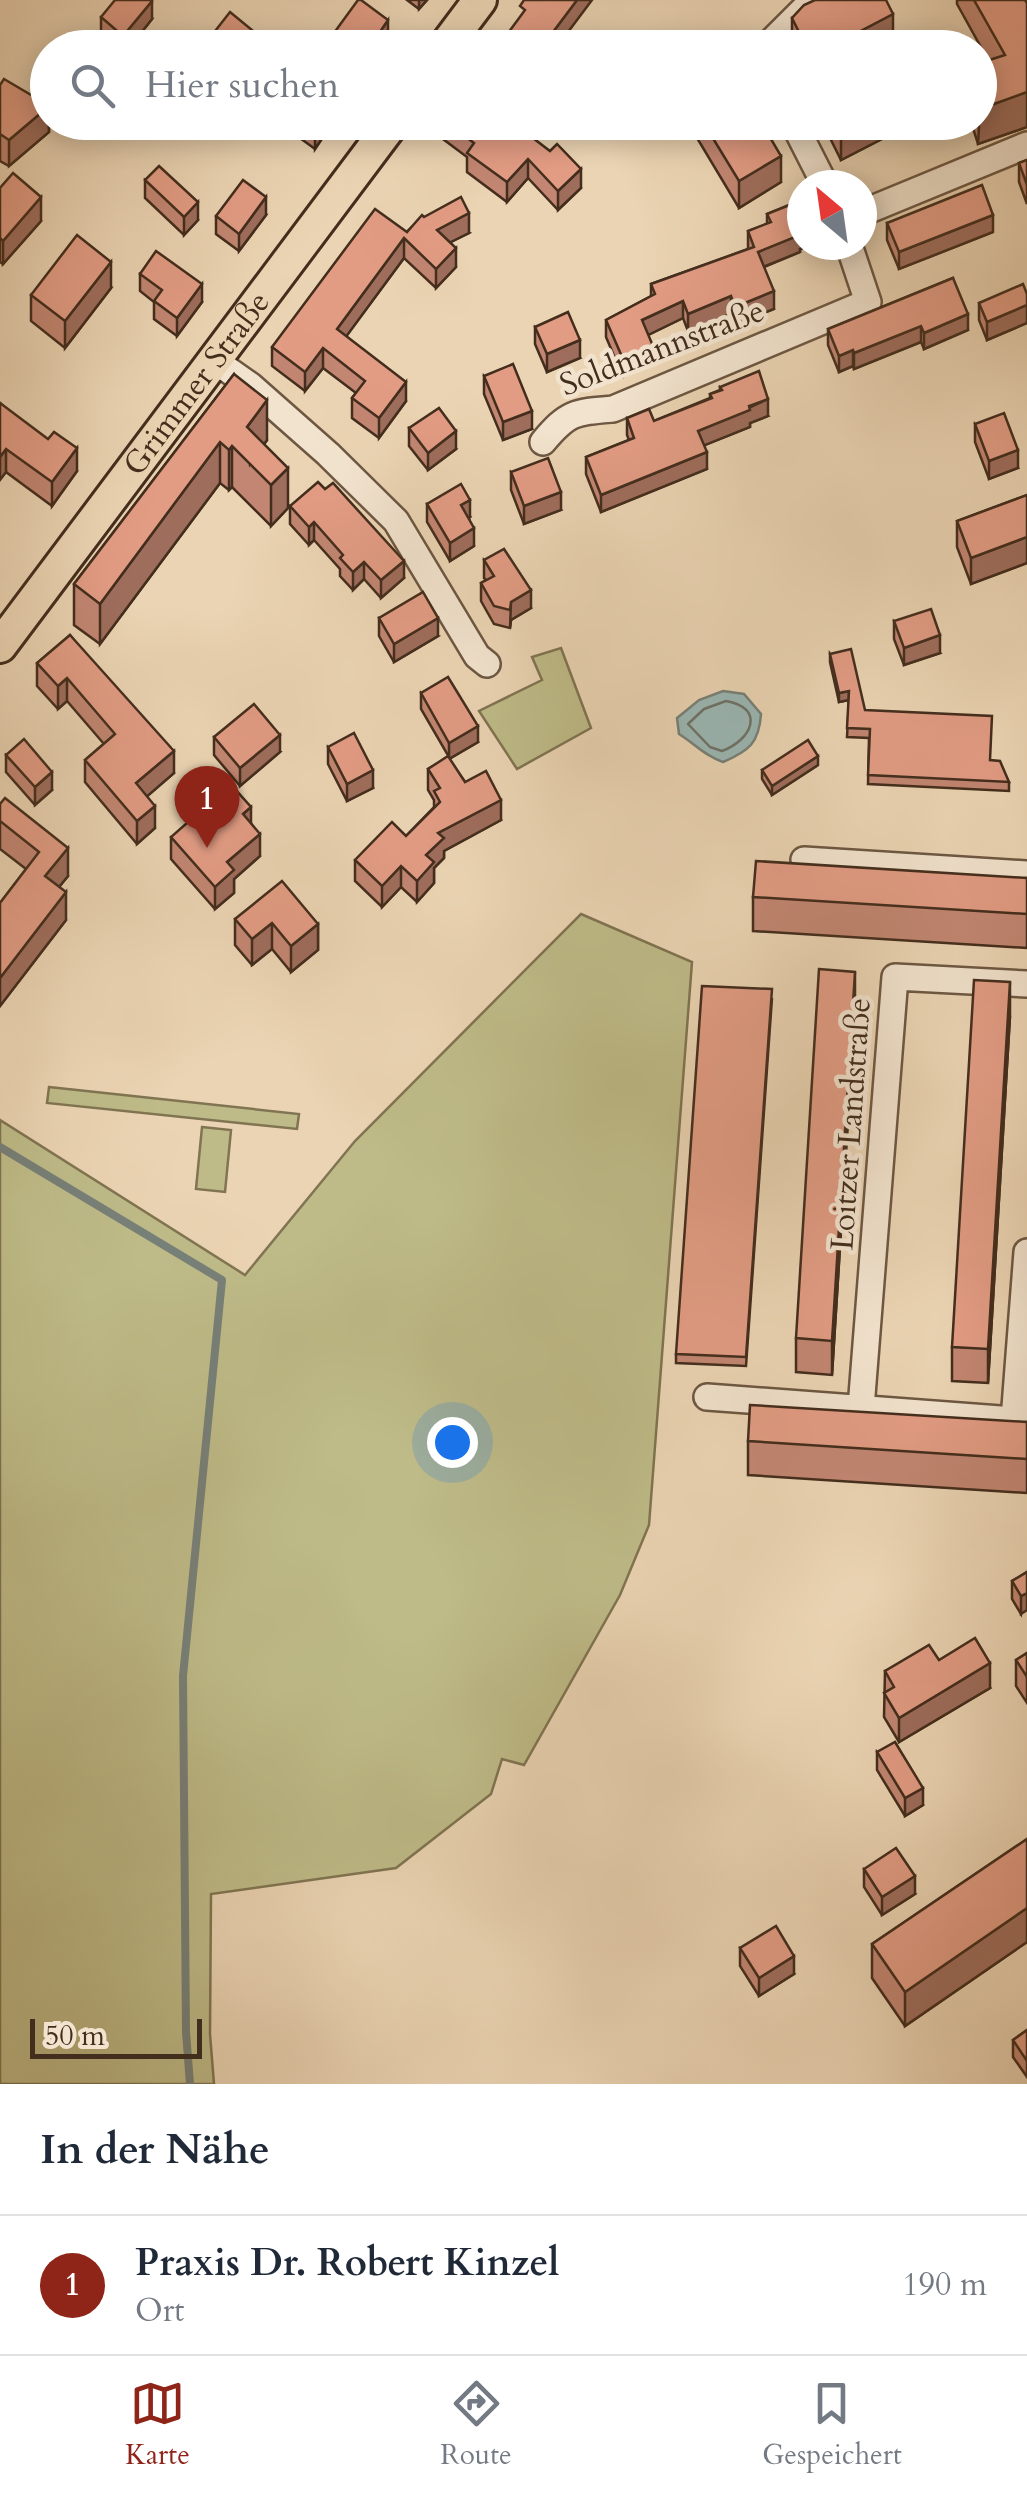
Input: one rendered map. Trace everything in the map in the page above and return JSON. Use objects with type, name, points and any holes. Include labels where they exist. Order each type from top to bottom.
[{"type":"main road","points":[[458,30],[480,0]]},
{"type":"main road","name":"Grimmer Straße","points":[[0,646],[379,140]]},
{"type":"street","points":[[782,30],[813,0]]},
{"type":"street","points":[[802,140],[817,170]]},
{"type":"street","points":[[877,207],[1027,145]]},
{"type":"street","name":"Soldmannstraße","points":[[543,442],[561,421],[575,412],[613,409],[868,302],[854,260]]},
{"type":"street","points":[[214,360],[407,515],[477,656],[486,664]]},
{"type":"street","points":[[804,860],[1027,874]]},
{"type":"street","name":"Loitzer Landstraße","points":[[861,1408],[895,976],[1027,984]]},
{"type":"street","points":[[707,1396],[1020,1420],[1027,1252]]},
{"type":"shaded area","points":[[561,648],[591,728],[517,769],[479,711],[542,680],[532,657]]},
{"type":"shaded area","points":[[581,914],[692,962],[649,1525],[620,1595],[524,1765],[502,1759],[491,1794],[396,1868],[211,1894],[210,2034],[214,2084],[0,2084],[0,1120],[245,1275],[355,1141]]},
{"type":"shaded area","points":[[49,1087],[299,1114],[297,1129],[47,1103]]},
{"type":"shaded area","points":[[202,1127],[231,1130],[225,1192],[196,1189]]},
{"type":"water","points":[[723,691],[744,694],[761,714],[751,745],[723,762],[679,734],[677,718],[699,700]]},
{"type":"building","points":[[115,0],[152,1],[128,30],[116,30],[101,17]]},
{"type":"building","points":[[358,0],[388,20],[381,30],[336,30]]},
{"type":"building","points":[[524,0],[577,0],[554,30],[510,30],[525,10],[520,6]]},
{"type":"building","points":[[815,0],[886,0],[893,14],[862,30],[798,30],[792,18]]},
{"type":"building","points":[[974,0],[1025,0],[1027,92],[997,103],[997,58],[1005,55],[997,41],[997,30],[991,30]]},
{"type":"building","points":[[230,12],[252,30],[216,30]]},
{"type":"building","points":[[4,79],[30,94],[30,122],[9,140],[0,134],[0,85]]},
{"type":"building","points":[[470,140],[536,140],[550,151],[557,144],[581,169],[558,191],[528,159],[507,182],[467,153],[474,143]]},
{"type":"building","points":[[714,140],[772,140],[781,156],[739,181]]},
{"type":"building","points":[[1027,160],[1027,185],[1019,163]]},
{"type":"building","points":[[159,166],[198,202],[184,217],[145,180]]},
{"type":"building","points":[[13,173],[41,197],[3,241],[0,188]]},
{"type":"building","points":[[243,180],[266,197],[239,234],[216,216]]},
{"type":"building","points":[[982,185],[993,215],[899,252],[887,223]]},
{"type":"building","points":[[461,197],[469,213],[437,230],[456,248],[436,269],[404,238],[337,329],[406,382],[379,418],[352,398],[365,381],[323,348],[305,372],[272,347],[375,209],[407,232],[422,215]]},
{"type":"building","points":[[787,206],[787,240],[758,252],[774,291],[735,307],[731,296],[688,314],[683,301],[642,320],[653,346],[623,359],[606,320],[655,294],[651,284],[754,247],[748,231],[771,222],[767,214]]},
{"type":"building","points":[[77,235],[111,262],[65,321],[31,295]]},
{"type":"building","points":[[156,251],[202,284],[177,318],[154,301],[162,290],[140,274]]},
{"type":"building","points":[[953,278],[968,314],[924,333],[921,326],[839,356],[828,329]]},
{"type":"building","points":[[1023,284],[1027,305],[987,322],[979,303]]},
{"type":"building","points":[[568,312],[580,340],[547,354],[535,327]]},
{"type":"building","points":[[513,364],[532,411],[503,422],[484,376]]},
{"type":"building","points":[[759,371],[768,399],[698,431],[707,452],[601,495],[586,457],[634,438],[627,418],[649,409],[654,421],[712,398],[710,394],[722,390],[720,387]]},
{"type":"building","points":[[234,374],[267,400],[247,427],[288,468],[271,485],[232,446],[229,450],[220,442],[100,604],[74,584]]},
{"type":"building","points":[[0,403],[48,439],[54,432],[77,448],[52,482],[6,449],[0,457]]},
{"type":"building","points":[[439,408],[456,431],[428,453],[409,428]]},
{"type":"building","points":[[1004,413],[1018,450],[989,461],[975,424]]},
{"type":"building","points":[[548,458],[561,492],[524,506],[511,472]]},
{"type":"building","points":[[318,482],[325,489],[333,483],[404,561],[381,580],[364,562],[353,572],[314,522],[309,527],[290,506]]},
{"type":"building","points":[[461,484],[470,500],[461,505],[474,528],[450,543],[427,504]]},
{"type":"building","points":[[1027,495],[1027,537],[971,558],[957,521]]},
{"type":"building","points":[[504,549],[531,590],[511,602],[510,610],[494,606],[481,583],[494,576],[484,560]]},
{"type":"building","points":[[423,592],[438,618],[394,644],[379,618]]},
{"type":"building","points":[[931,609],[940,635],[904,648],[894,621]]},
{"type":"building","points":[[70,635],[174,751],[136,783],[155,806],[137,821],[85,760],[115,734],[67,678],[58,686],[37,663]]},
{"type":"building","points":[[851,649],[865,710],[992,716],[990,760],[1000,761],[1009,782],[868,775],[870,729],[847,728],[849,691],[839,693],[830,654]]},
{"type":"building","points":[[448,677],[478,726],[449,743],[421,693]]},
{"type":"building","points":[[254,704],[280,735],[240,768],[214,737]]},
{"type":"building","points":[[354,733],[373,770],[347,784],[328,747]]},
{"type":"building","points":[[24,739],[52,772],[35,787],[6,755]]},
{"type":"building","points":[[808,740],[818,756],[772,786],[762,770]]},
{"type":"building","points":[[448,756],[465,782],[486,771],[501,800],[438,833],[444,838],[426,855],[434,862],[417,881],[401,866],[382,886],[355,860],[392,822],[406,836],[440,802],[434,791],[440,788],[428,769]]},
{"type":"building","points":[[235,789],[251,807],[243,814],[260,834],[227,862],[234,870],[215,887],[171,837],[213,800]]},
{"type":"building","points":[[5,798],[68,848],[45,876],[66,892],[0,978],[0,903],[39,852],[0,821],[0,804]]},
{"type":"building","points":[[756,861],[1027,878],[1027,914],[753,897]]},
{"type":"building","points":[[282,881],[318,924],[291,946],[272,923],[252,939],[235,919]]},
{"type":"building","points":[[819,969],[855,972],[832,1341],[796,1338]]},
{"type":"building","points":[[974,980],[1010,982],[988,1349],[952,1347]]},
{"type":"building","points":[[702,986],[772,989],[746,1357],[676,1354]]},
{"type":"building","points":[[750,1405],[1027,1422],[1027,1459],[748,1441]]},
{"type":"building","points":[[1027,1572],[1027,1593],[1021,1596],[1012,1581]]},
{"type":"building","points":[[975,1638],[990,1663],[899,1718],[884,1693],[894,1687],[885,1671],[929,1645],[939,1660]]},
{"type":"building","points":[[1027,1653],[1027,1677],[1016,1660]]},
{"type":"building","points":[[895,1742],[923,1788],[905,1798],[877,1752]]},
{"type":"building","points":[[1027,1839],[1027,1908],[905,1992],[872,1944]]},
{"type":"building","points":[[896,1848],[915,1876],[882,1897],[864,1869]]},
{"type":"building","points":[[776,1926],[794,1956],[759,1978],[740,1948]]},
{"type":"building","points":[[1027,2030],[1027,2061],[1013,2040]]},
{"type":"waterway","points":[[0,1147],[222,1280],[183,1676],[186,2032],[190,2084]]},
{"type":"place","name":"Praxis Dr. Robert Kinzel","points":[[207,848]]}]
